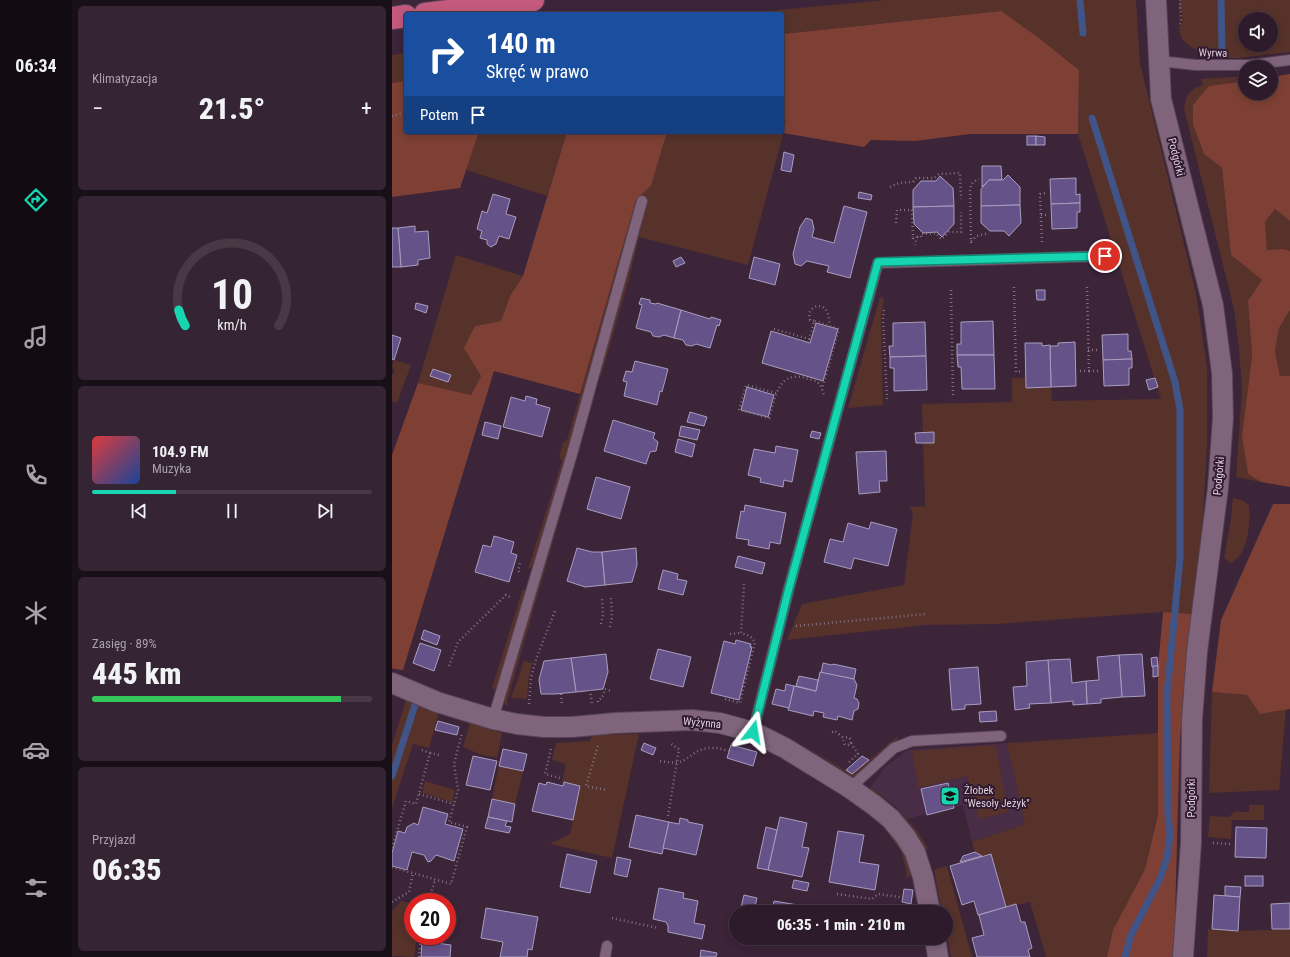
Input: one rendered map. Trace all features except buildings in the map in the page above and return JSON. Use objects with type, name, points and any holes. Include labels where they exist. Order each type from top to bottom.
[{"type":"highway","points":[[440,12],[533,0]]},
{"type":"highway","points":[[392,18],[404,16]]},
{"type":"street","name":"Podgórki","points":[[1156,0],[1162,100],[1212,305],[1222,373],[1223,418],[1218,488],[1197,652],[1192,720],[1191,843],[1183,957]]},
{"type":"street","name":"Wyżynna","points":[[392,683],[437,702],[493,719],[544,727],[572,727],[616,723],[692,720],[720,723],[753,732],[786,748],[850,788],[874,804],[891,819],[905,836],[915,852],[923,877],[929,905]]},
{"type":"street","points":[[936,945],[938,957]]},
{"type":"lane","name":"Wyrwa","points":[[1159,61],[1196,65],[1250,65],[1290,60]]},
{"type":"lane","points":[[493,719],[572,454],[642,201]]},
{"type":"lane","points":[[753,732],[779,628],[878,262],[1105,256]]},
{"type":"lane","points":[[850,788],[894,748],[912,741],[1001,736]]},
{"type":"lane","points":[[605,957],[607,946]]},
{"type":"path","points":[[1180,0],[1181,23]]},
{"type":"path","points":[[392,116],[404,113]]},
{"type":"path","points":[[890,187],[899,183],[913,182],[916,178],[934,178],[939,174],[960,173],[961,199]]},
{"type":"path","points":[[972,245],[970,188],[973,182],[979,179]]},
{"type":"path","points":[[1042,244],[1040,194],[1047,193]]},
{"type":"path","points":[[896,223],[897,210],[912,210],[913,238],[918,237]]},
{"type":"path","points":[[915,247],[918,237],[921,237],[921,234],[936,233],[941,239],[949,232],[961,232],[961,212]]},
{"type":"path","points":[[1041,215],[1046,215]]},
{"type":"path","points":[[971,241],[977,236],[989,233]]},
{"type":"path","points":[[1087,286],[1089,371]]},
{"type":"path","points":[[1014,287],[1016,372],[1022,371]]},
{"type":"path","points":[[951,290],[953,398]]},
{"type":"path","points":[[886,305],[883,317],[887,399]]},
{"type":"path","points":[[822,389],[839,329],[810,320],[809,316],[811,310],[814,307],[823,307],[828,314],[830,326]]},
{"type":"path","points":[[774,329],[809,339],[814,322]]},
{"type":"path","points":[[1088,350],[1098,350]]},
{"type":"path","points":[[1080,371],[1100,371]]},
{"type":"path","points":[[776,393],[746,385],[739,410],[769,418],[779,386],[784,381],[794,376],[816,381],[826,397],[840,401]]},
{"type":"path","points":[[741,633],[744,584]]},
{"type":"path","points":[[450,666],[458,642],[506,595],[513,598]]},
{"type":"path","points":[[601,624],[603,615],[602,598]]},
{"type":"path","points":[[610,598],[612,618],[610,627]]},
{"type":"path","points":[[529,707],[531,678],[536,659],[555,611]]},
{"type":"path","points":[[779,628],[926,614]]},
{"type":"path","points":[[725,699],[740,704],[755,642],[750,636],[741,633],[730,634]]},
{"type":"path","points":[[590,690],[592,704],[600,705],[598,700],[602,698],[605,689],[612,691]]},
{"type":"path","points":[[560,694],[562,706]]},
{"type":"path","points":[[392,867],[451,884],[467,827],[449,822],[458,790],[454,764],[464,728]]},
{"type":"path","points":[[832,732],[836,731],[843,738],[843,743],[845,745],[849,745],[851,743]]},
{"type":"path","points":[[843,738],[848,737],[850,739],[858,754],[845,766]]},
{"type":"path","points":[[600,742],[586,786],[606,790]]},
{"type":"path","points":[[552,746],[545,774],[560,778]]},
{"type":"path","points":[[668,816],[679,749],[674,746]]},
{"type":"path","points":[[660,761],[677,762],[708,748],[717,747],[729,750]]},
{"type":"path","points":[[419,749],[439,754]]},
{"type":"path","points":[[392,848],[406,801],[416,804],[430,752]]},
{"type":"path","points":[[418,794],[454,804]]},
{"type":"path","points":[[1211,842],[1231,844]]},
{"type":"path","points":[[392,902],[409,892],[414,873]]},
{"type":"path","points":[[431,893],[435,880]]},
{"type":"path","points":[[836,894],[872,899],[878,894],[912,899]]},
{"type":"path","points":[[612,918],[658,928]]},
{"type":"path","points":[[419,957],[420,945]]},
{"type":"shaded area","points":[[885,0],[1136,0],[1140,63],[1196,293],[1207,367],[1207,447],[1202,532],[1192,614],[1163,612],[996,624],[926,625],[787,640],[802,604],[904,585],[913,513],[909,507],[925,506],[922,404],[1012,402],[1012,378],[1026,378],[1051,387],[1052,401],[1161,399],[1078,134],[1079,70],[1039,38],[1000,11],[784,34],[784,12],[756,12]]},
{"type":"shaded area","points":[[1181,0],[1290,0],[1290,52],[1238,58],[1203,58],[1203,53],[1186,43],[1181,36],[1179,26],[1182,26],[1182,10],[1179,10],[1179,3]]},
{"type":"shaded area","points":[[1001,11],[1039,38],[1079,70],[1078,134],[970,134],[915,141],[871,140],[864,147],[784,133],[786,120],[784,120],[784,34]]},
{"type":"shaded area","points":[[404,53],[404,81],[392,83],[392,55]]},
{"type":"shaded area","points":[[1290,74],[1290,221],[1275,209],[1265,222],[1267,250],[1283,249],[1290,251],[1290,310],[1279,328],[1275,351],[1280,376],[1290,376],[1290,487],[1261,482],[1248,474],[1242,436],[1252,356],[1248,301],[1262,280],[1231,255],[1222,168],[1204,154],[1193,124],[1193,105],[1209,86],[1238,82],[1238,100],[1278,100],[1278,76]]},
{"type":"shaded area","points":[[1238,76],[1238,82],[1209,86],[1204,154],[1222,168],[1231,255],[1262,280],[1248,301],[1252,356],[1242,436],[1248,474],[1261,482],[1236,477],[1242,389],[1234,309],[1184,109],[1187,96],[1194,89],[1203,84],[1201,79]]},
{"type":"shaded area","points":[[404,81],[404,134],[478,134],[460,188],[392,197],[392,83]]},
{"type":"shaded area","points":[[784,119],[787,120],[784,131]]},
{"type":"shaded area","points":[[478,134],[566,134],[547,196],[466,170]]},
{"type":"shaded area","points":[[566,134],[666,134],[651,186],[636,200],[580,394],[494,371],[403,670],[394,669],[392,668],[392,455],[418,383],[471,395],[481,376],[464,348],[475,326],[501,321],[510,296],[523,276]]},
{"type":"shaded area","points":[[666,134],[783,134],[748,265],[639,237],[629,279],[601,376],[599,375],[646,202],[643,197],[636,200],[651,186]]},
{"type":"shaded area","points":[[636,200],[627,245],[533,566],[528,569],[562,461],[559,456],[563,443],[567,440]]},
{"type":"shaded area","points":[[1275,209],[1290,221],[1290,251],[1283,249],[1267,250],[1265,222]]},
{"type":"shaded area","points":[[456,255],[523,276],[510,296],[501,321],[475,326],[481,376],[471,395],[418,383]]},
{"type":"shaded area","points":[[880,297],[884,300],[881,315],[883,405],[848,408]]},
{"type":"shaded area","points":[[1290,310],[1290,376],[1280,376],[1275,351],[1279,328]]},
{"type":"shaded area","points":[[394,360],[411,365],[397,403],[392,401],[392,374],[395,373],[392,367]]},
{"type":"shaded area","points":[[593,398],[507,702],[508,706],[505,705],[504,701]]},
{"type":"shaded area","points":[[1233,498],[1242,500],[1249,505],[1249,529],[1241,554],[1230,563],[1224,558]]},
{"type":"shaded area","points":[[1273,504],[1290,504],[1290,709],[1260,714],[1247,695],[1212,692],[1221,620]]},
{"type":"shaded area","points":[[523,588],[526,593],[498,686],[494,690],[492,688]]},
{"type":"shaded area","points":[[1163,612],[1192,614],[1183,696],[1180,741],[1174,957],[1107,957],[1113,930],[1145,869],[1158,815],[1158,666]]},
{"type":"shaded area","points":[[524,661],[532,663],[527,699],[511,698]]},
{"type":"shaded area","points":[[1212,692],[1247,695],[1260,714],[1286,709],[1279,790],[1209,793]]},
{"type":"shaded area","points":[[407,697],[424,706],[426,710],[437,713],[438,716],[429,748],[413,744],[392,808],[392,745]]},
{"type":"shaded area","points":[[470,723],[502,733],[497,758],[479,754],[463,747]]},
{"type":"shaded area","points":[[1158,733],[1158,815],[1145,869],[1113,930],[1107,957],[1046,957],[1030,902],[1006,907],[991,854],[982,856],[975,852],[972,842],[1025,824],[1007,743]]},
{"type":"shaded area","points":[[639,734],[612,858],[550,844],[570,834],[580,786],[562,782],[566,764],[552,760],[556,743],[590,741],[592,735]]},
{"type":"shaded area","points":[[897,737],[898,738],[896,741],[879,753],[855,776],[852,776],[798,742],[852,774]]},
{"type":"shaded area","name":"Żłobek \"Wesoły Jeżyk\"","points":[[1007,743],[1025,824],[972,842],[963,805],[906,819],[896,807],[871,787],[884,768],[907,750]]},
{"type":"shaded area","points":[[996,745],[1008,812],[979,819],[967,776],[918,788],[912,751]]},
{"type":"shaded area","points":[[499,766],[523,771],[515,804],[492,799]]},
{"type":"shaded area","points":[[425,781],[455,790],[452,802],[422,793]]},
{"type":"shaded area","points":[[871,787],[910,823],[928,849],[923,848],[913,831],[894,809],[871,790]]},
{"type":"shaded area","points":[[835,791],[839,791],[882,822],[903,847],[914,874],[906,878],[907,872],[901,851],[881,824]]},
{"type":"shaded area","points":[[1249,805],[1264,805],[1264,820],[1232,820],[1231,839],[1208,837],[1210,816],[1229,817],[1234,812],[1249,812]]},
{"type":"shaded area","points":[[947,866],[972,957],[951,957],[949,945],[953,945],[953,905],[941,905],[934,870]]},
{"type":"shaded area","points":[[401,901],[404,902],[404,945],[416,945],[414,957],[392,957],[392,910],[394,910]]},
{"type":"shaded area","points":[[1208,929],[1238,931],[1290,929],[1290,957],[1207,957]]},
{"type":"waterway","points":[[1080,0],[1083,33]]},
{"type":"waterway","points":[[1221,0],[1222,55]]},
{"type":"waterway","points":[[1092,118],[1175,382],[1180,410],[1180,558],[1167,694],[1168,813],[1170,835],[1167,858],[1160,879],[1131,935],[1125,957]]},
{"type":"waterway","points":[[392,776],[415,705]]},
{"type":"place","name":"Żłobek \"Wesoły Jeżyk\"","points":[[950,796]]},
{"type":"route","points":[[753,732],[789,588],[878,262],[1105,256]]}]
